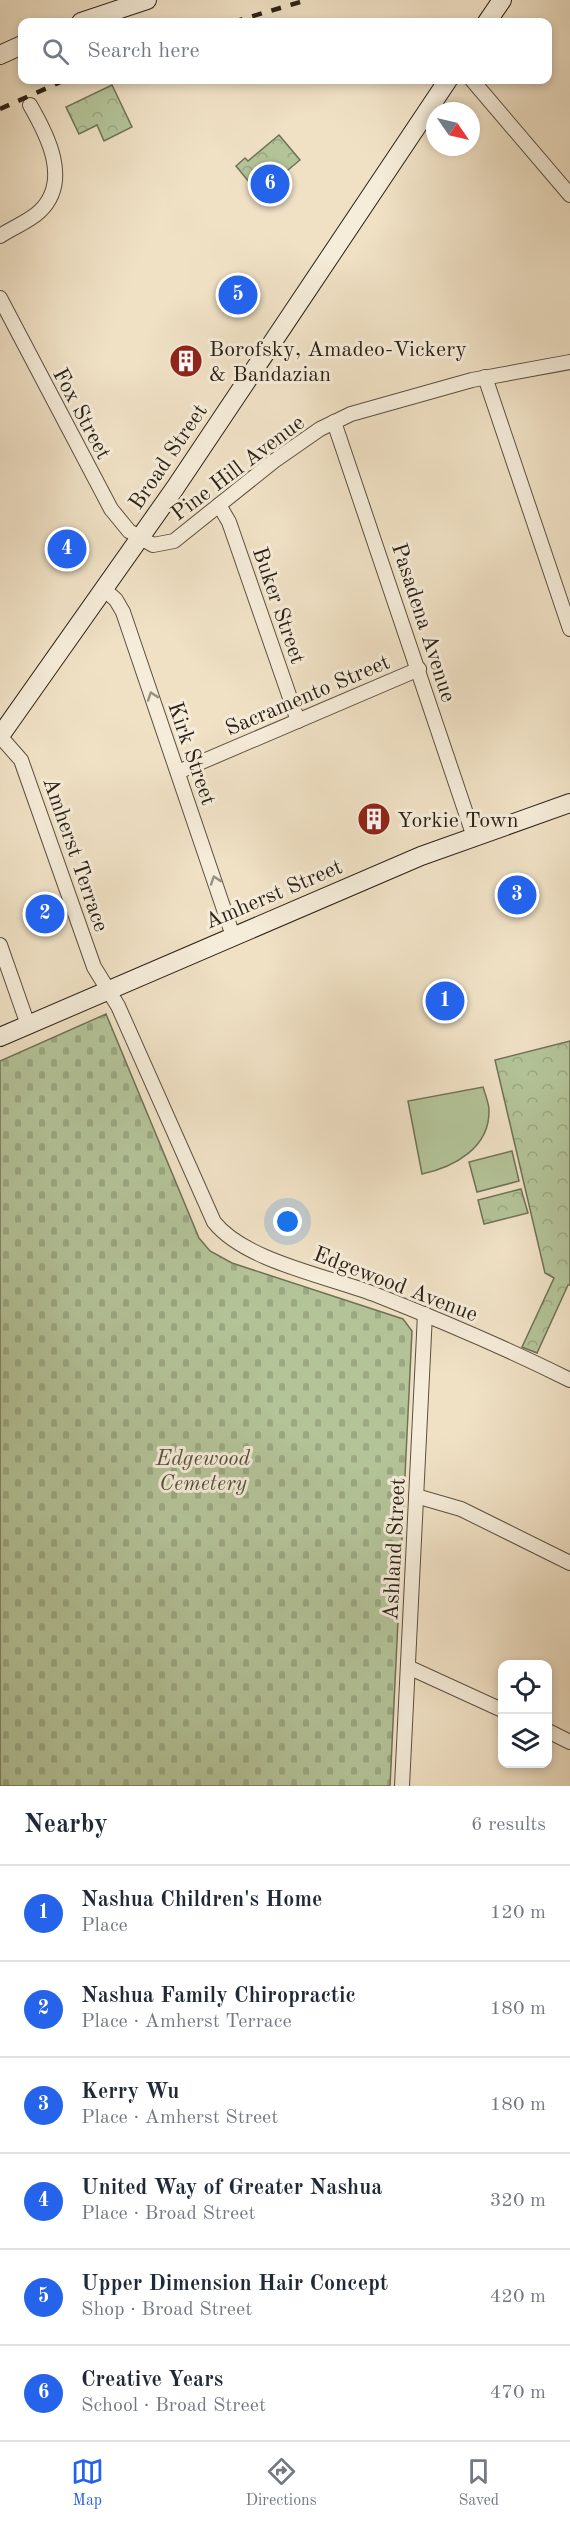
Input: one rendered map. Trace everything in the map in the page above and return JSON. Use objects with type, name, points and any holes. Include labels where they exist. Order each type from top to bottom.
[{"type":"main road","points":[[93,18],[147,0]]},
{"type":"main road","points":[[490,18],[502,0]]},
{"type":"main road","points":[[0,55],[18,47]]},
{"type":"main road","name":"Broad Street","points":[[0,736],[140,539],[445,84]]},
{"type":"main road","name":"Amherst Street","points":[[0,1037],[233,936],[474,837],[570,803]]},
{"type":"street","points":[[475,84],[570,195]]},
{"type":"street","points":[[0,236],[39,212],[51,194],[57,176],[41,123],[30,105]]},
{"type":"street","name":"Fox Street","points":[[0,298],[111,509],[123,526],[140,539]]},
{"type":"street","name":"Pine Hill Avenue","points":[[140,539],[153,545],[169,543],[274,460],[334,422],[365,409],[485,377],[570,362]]},
{"type":"street","points":[[485,377],[570,629]]},
{"type":"street","name":"Pasadena Avenue","points":[[334,422],[474,837]]},
{"type":"street","name":"Buker Street","points":[[219,505],[229,522],[298,722]]},
{"type":"street","name":"Kirk Street","points":[[105,589],[116,600],[123,612],[233,936]]},
{"type":"street","name":"Sacramento Street","points":[[178,772],[419,669]]},
{"type":"street","name":"Amherst Terrace","points":[[0,736],[21,760],[94,967],[108,990]]},
{"type":"street","points":[[0,945],[28,1025]]},
{"type":"street","name":"Edgewood Avenue","points":[[108,990],[118,1006],[214,1222],[232,1240],[259,1254],[425,1314],[511,1351],[570,1380]]},
{"type":"street","name":"Ashland Street","points":[[402,1786],[425,1314]]},
{"type":"street","points":[[417,1496],[461,1509],[570,1563]]},
{"type":"street","points":[[408,1667],[498,1708]]},
{"type":"street","points":[[552,1733],[570,1742]]},
{"type":"green space","points":[[112,85],[132,127],[104,141],[97,125],[79,134],[66,107]]},
{"type":"green space","points":[[279,135],[300,160],[259,194],[236,166],[245,158],[248,161]]},
{"type":"green space","name":"Edgewood Cemetery","points":[[106,1014],[199,1238],[210,1251],[232,1263],[403,1319],[412,1331],[390,1786],[0,1786],[0,1061]]},
{"type":"green space","points":[[570,1041],[570,1285],[537,1353],[522,1347],[554,1278],[545,1273],[495,1060]]},
{"type":"green space","points":[[483,1087],[489,1107],[488,1123],[477,1145],[458,1161],[422,1174],[408,1101]]},
{"type":"green space","points":[[512,1151],[519,1181],[477,1192],[469,1162]]},
{"type":"green space","points":[[521,1189],[528,1213],[484,1224],[478,1200]]},
{"type":"railway","points":[[246,18],[307,0]]},
{"type":"railway","points":[[0,109],[56,84]]},
{"type":"place","name":"Creative Years","points":[[270,184]]},
{"type":"place","name":"Upper Dimension Hair Concept","points":[[238,295]]},
{"type":"place","name":"Borofsky, Amadeo-Vickery & Bandazian","points":[[186,361]]},
{"type":"place","name":"United Way of Greater Nashua","points":[[67,549]]},
{"type":"place","name":"Yorkie Town","points":[[374,819]]},
{"type":"place","name":"Kerry Wu","points":[[517,895]]},
{"type":"place","name":"Nashua Family Chiropractic","points":[[45,914]]},
{"type":"place","name":"Nashua Children's Home","points":[[445,1001]]}]
